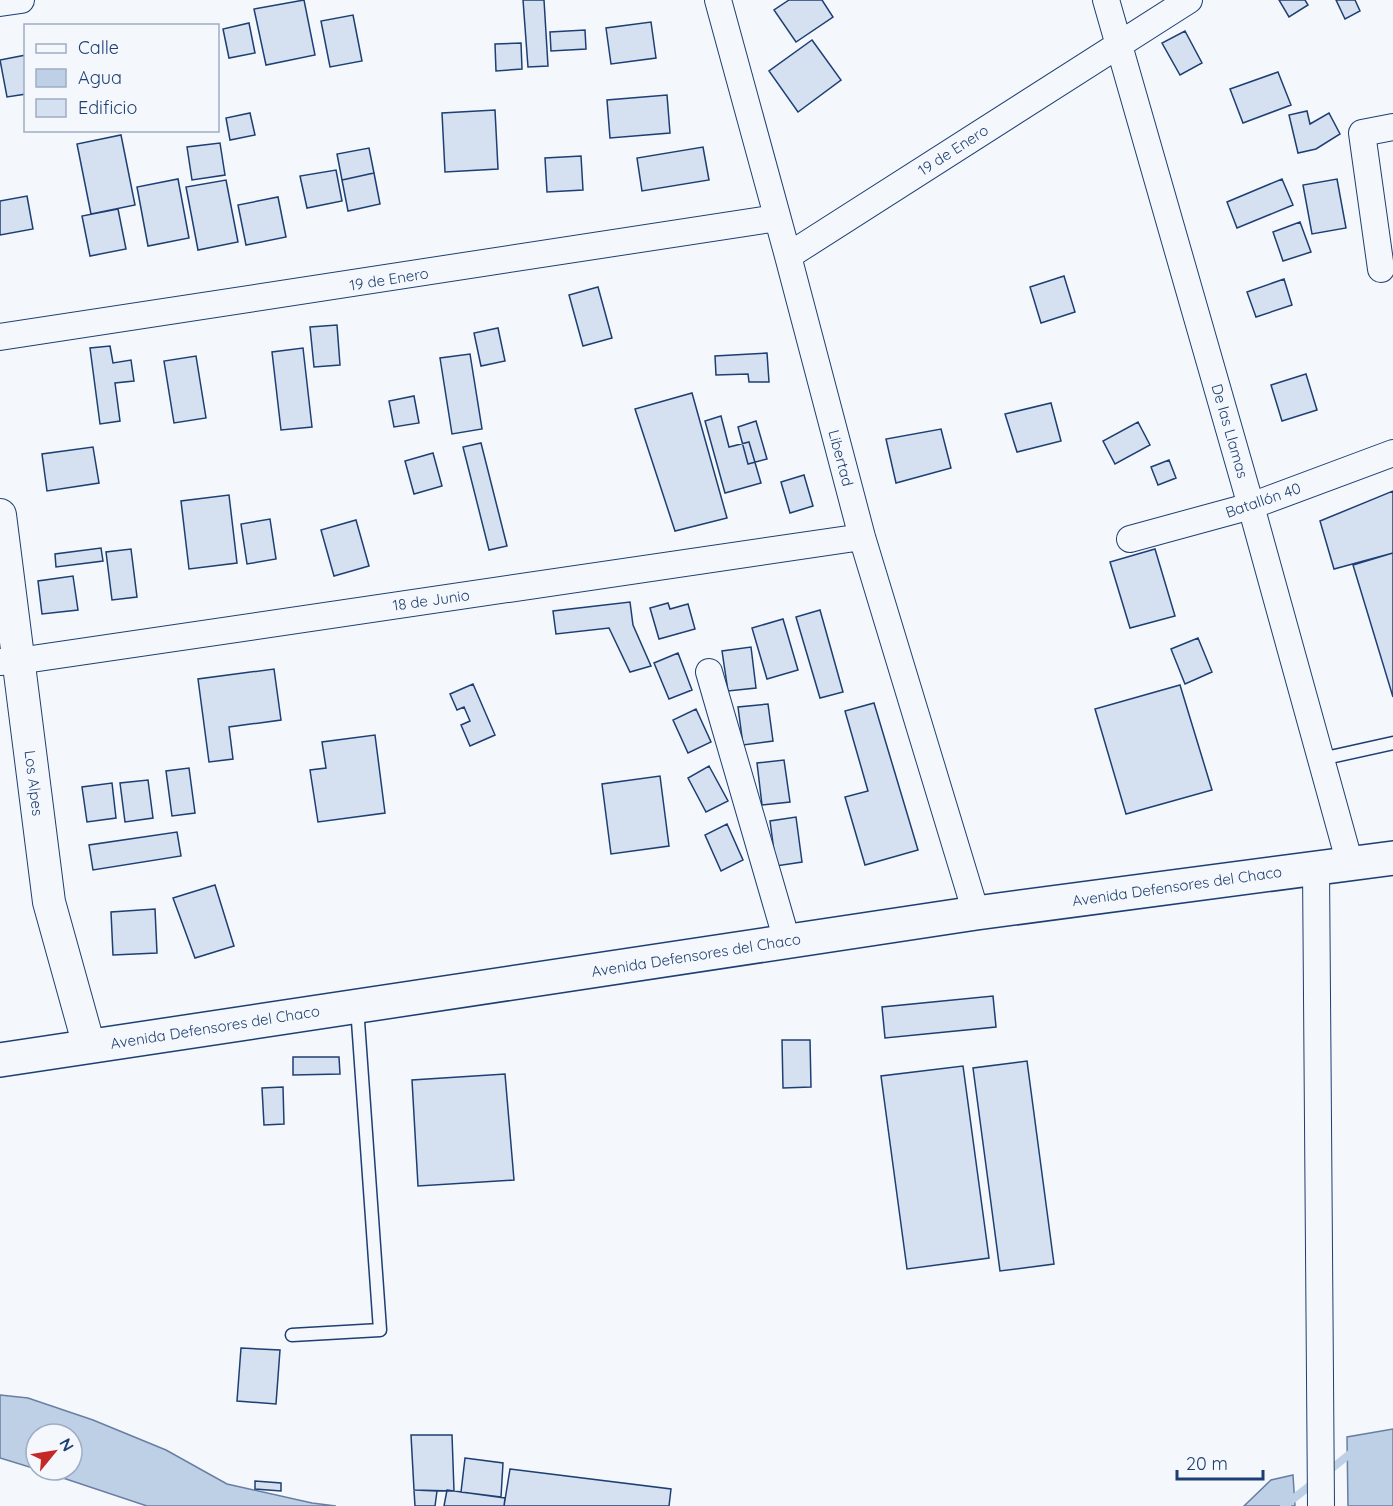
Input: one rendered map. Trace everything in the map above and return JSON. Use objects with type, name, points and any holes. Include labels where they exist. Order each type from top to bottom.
[{"type":"main road","name":"Avenida Defensores del Chaco","points":[[0,1060],[976,913],[1393,858]]},
{"type":"street","points":[[0,3],[21,0]]},
{"type":"street","name":"Libertad","points":[[718,0],[862,537],[976,913]]},
{"type":"street","name":"De las Llamas","points":[[1106,0],[1251,506],[1350,864]]},
{"type":"street","name":"19 de Enero","points":[[788,256],[1190,0]]},
{"type":"street","points":[[1381,269],[1362,134],[1393,127]]},
{"type":"street","name":"19 de Enero","points":[[0,337],[777,218]]},
{"type":"street","name":"Batallón 40","points":[[1130,539],[1251,506],[1393,453]]},
{"type":"street","name":"Los Alpes","points":[[0,514],[9,661],[49,902],[89,1046]]},
{"type":"street","name":"18 de Junio","points":[[9,661],[862,537]]},
{"type":"street","points":[[709,672],[787,941]]},
{"type":"street","points":[[1316,868],[1321,1506]]},
{"type":"lane","points":[[1321,759],[1393,743]]},
{"type":"lane","points":[[292,1335],[380,1330],[357,1006]]},
{"type":"water","points":[[0,1395],[28,1398],[93,1420],[166,1450],[227,1484],[312,1503],[336,1506],[147,1506],[75,1482],[84,1482],[84,1422],[24,1422],[24,1465],[0,1458]]},
{"type":"water","points":[[1393,1429],[1393,1506],[1348,1506],[1347,1437]]},
{"type":"water","points":[[1293,1475],[1295,1506],[1244,1506],[1271,1480]]},
{"type":"building","points":[[304,0],[315,55],[266,65],[254,9]]},
{"type":"building","points":[[523,0],[544,0],[548,66],[528,67]]},
{"type":"building","points":[[789,0],[822,0],[833,17],[796,42],[774,10]]},
{"type":"building","points":[[1279,0],[1305,0],[1308,5],[1289,17]]},
{"type":"building","points":[[1336,0],[1355,0],[1360,11],[1345,19]]},
{"type":"building","points":[[353,15],[362,61],[330,67],[321,21]]},
{"type":"building","points":[[651,22],[656,58],[611,64],[606,28]]},
{"type":"building","points":[[249,23],[255,53],[229,58],[223,29]]},
{"type":"building","points":[[585,30],[586,49],[551,51],[550,32]]},
{"type":"building","points":[[1185,31],[1202,63],[1180,75],[1162,43]]},
{"type":"building","points":[[812,40],[841,80],[798,112],[769,71]]},
{"type":"building","points":[[521,43],[522,69],[496,71],[495,44]]},
{"type":"building","points":[[24,55],[24,94],[7,97],[0,60]]},
{"type":"building","points":[[1278,72],[1291,105],[1243,123],[1230,89]]},
{"type":"building","points":[[667,95],[670,133],[610,138],[607,100]]},
{"type":"building","points":[[495,110],[498,169],[445,172],[442,113]]},
{"type":"building","points":[[1307,111],[1310,124],[1329,113],[1340,134],[1316,149],[1298,153],[1289,115]]},
{"type":"building","points":[[250,113],[255,135],[230,140],[226,118]]},
{"type":"building","points":[[121,135],[135,205],[91,214],[77,144]]},
{"type":"building","points":[[220,143],[225,175],[192,180],[187,147]]},
{"type":"building","points":[[703,147],[709,180],[642,191],[637,158]]},
{"type":"building","points":[[369,148],[374,173],[342,180],[337,154]]},
{"type":"building","points":[[581,156],[583,190],[547,192],[545,158]]},
{"type":"building","points":[[336,170],[342,201],[307,208],[300,176]]},
{"type":"building","points":[[374,173],[380,204],[348,211],[342,180]]},
{"type":"building","points":[[178,179],[189,238],[148,246],[137,187]]},
{"type":"building","points":[[1282,179],[1293,205],[1237,228],[1227,202]]},
{"type":"building","points":[[1337,179],[1346,228],[1312,234],[1303,185]]},
{"type":"building","points":[[226,180],[238,242],[198,250],[186,187]]},
{"type":"building","points":[[27,196],[33,229],[0,235],[0,201]]},
{"type":"building","points":[[278,197],[286,237],[246,245],[238,205]]},
{"type":"building","points":[[118,209],[126,249],[90,256],[82,216]]},
{"type":"building","points":[[1300,222],[1311,252],[1283,261],[1273,232]]},
{"type":"building","points":[[1064,276],[1075,312],[1041,323],[1030,287]]},
{"type":"building","points":[[1284,279],[1292,305],[1256,317],[1247,292]]},
{"type":"building","points":[[598,287],[612,338],[583,346],[569,295]]},
{"type":"building","points":[[337,325],[340,365],[314,367],[310,327]]},
{"type":"building","points":[[498,328],[505,361],[481,366],[474,333]]},
{"type":"building","points":[[110,346],[113,363],[131,360],[134,381],[115,383],[120,421],[100,424],[90,348]]},
{"type":"building","points":[[303,348],[312,427],[281,430],[272,352]]},
{"type":"building","points":[[767,353],[769,382],[749,382],[748,374],[716,375],[715,356]]},
{"type":"building","points":[[470,354],[482,429],[452,434],[440,358]]},
{"type":"building","points":[[196,356],[206,418],[174,423],[164,361]]},
{"type":"building","points":[[1306,374],[1317,410],[1282,421],[1271,385]]},
{"type":"building","points":[[692,393],[727,518],[675,531],[635,409]]},
{"type":"building","points":[[414,396],[419,423],[394,427],[389,401]]},
{"type":"building","points":[[1051,403],[1061,441],[1017,452],[1005,414]]},
{"type":"building","points":[[721,416],[729,447],[749,442],[761,483],[725,493],[705,421]]},
{"type":"building","points":[[756,421],[767,459],[748,464],[738,427]]},
{"type":"building","points":[[1138,422],[1150,445],[1115,464],[1103,441]]},
{"type":"building","points":[[941,429],[951,468],[896,483],[886,439]]},
{"type":"building","points":[[481,443],[507,546],[489,550],[463,447]]},
{"type":"building","points":[[93,447],[99,483],[47,491],[42,454]]},
{"type":"building","points":[[433,453],[442,486],[414,494],[405,461]]},
{"type":"building","points":[[1169,460],[1176,478],[1158,485],[1151,467]]},
{"type":"building","points":[[804,475],[813,506],[790,513],[781,482]]},
{"type":"building","points":[[1393,491],[1393,553],[1334,569],[1320,521]]},
{"type":"building","points":[[229,495],[237,563],[189,569],[181,501]]},
{"type":"building","points":[[270,519],[276,559],[247,564],[241,524]]},
{"type":"building","points":[[356,520],[369,566],[334,576],[321,530]]},
{"type":"building","points":[[101,548],[103,561],[56,567],[55,554]]},
{"type":"building","points":[[131,549],[137,597],[112,600],[106,552]]},
{"type":"building","points":[[1155,549],[1175,616],[1130,628],[1110,562]]},
{"type":"building","points":[[1393,553],[1393,697],[1353,565]]},
{"type":"building","points":[[73,576],[78,610],[42,614],[38,581]]},
{"type":"building","points":[[630,602],[633,625],[651,666],[630,672],[609,628],[556,634],[553,611]]},
{"type":"building","points":[[668,603],[670,609],[688,604],[695,629],[659,639],[650,608]]},
{"type":"building","points":[[820,610],[843,692],[820,698],[796,617]]},
{"type":"building","points":[[783,619],[798,670],[767,679],[752,628]]},
{"type":"building","points":[[1198,638],[1212,672],[1185,684],[1171,649]]},
{"type":"building","points":[[751,647],[756,688],[728,691],[722,651]]},
{"type":"building","points":[[678,653],[692,690],[669,699],[654,663]]},
{"type":"building","points":[[274,669],[281,720],[229,727],[233,759],[209,762],[198,679]]},
{"type":"building","points":[[473,684],[495,735],[470,746],[461,725],[470,721],[464,707],[457,710],[450,694]]},
{"type":"building","points":[[1180,685],[1212,790],[1126,814],[1095,709]]},
{"type":"building","points":[[874,703],[918,850],[865,865],[845,797],[868,791],[845,711]]},
{"type":"building","points":[[768,704],[773,741],[743,745],[738,707]]},
{"type":"building","points":[[696,709],[711,742],[688,753],[673,720]]},
{"type":"building","points":[[375,735],[385,813],[318,822],[310,770],[326,768],[322,742]]},
{"type":"building","points":[[784,760],[790,802],[762,805],[757,763]]},
{"type":"building","points":[[709,766],[728,801],[706,812],[688,778]]},
{"type":"building","points":[[189,768],[195,813],[172,816],[166,771]]},
{"type":"building","points":[[660,776],[669,846],[611,854],[602,784]]},
{"type":"building","points":[[148,780],[153,818],[125,822],[120,783]]},
{"type":"building","points":[[112,783],[116,818],[87,822],[82,787]]},
{"type":"building","points":[[796,817],[802,862],[776,866],[770,821]]},
{"type":"building","points":[[727,824],[743,860],[721,871],[705,835]]},
{"type":"building","points":[[177,832],[181,856],[93,870],[89,845]]},
{"type":"building","points":[[215,885],[234,946],[195,958],[173,898]]},
{"type":"building","points":[[155,909],[157,953],[113,955],[111,912]]},
{"type":"building","points":[[993,996],[996,1027],[885,1038],[882,1007]]},
{"type":"building","points":[[782,1040],[810,1040],[811,1087],[783,1088]]},
{"type":"building","points":[[293,1057],[339,1057],[340,1074],[293,1075]]},
{"type":"building","points":[[1027,1061],[1054,1264],[1000,1271],[973,1068]]},
{"type":"building","points":[[963,1066],[989,1258],[907,1269],[881,1076]]},
{"type":"building","points":[[505,1074],[514,1180],[418,1186],[412,1080]]},
{"type":"building","points":[[283,1087],[284,1124],[264,1125],[262,1088]]},
{"type":"building","points":[[241,1348],[280,1350],[276,1404],[237,1401]]},
{"type":"building","points":[[411,1435],[452,1435],[454,1491],[414,1490]]},
{"type":"building","points":[[465,1458],[503,1463],[501,1497],[461,1492]]},
{"type":"building","points":[[510,1469],[671,1489],[669,1506],[504,1506]]},
{"type":"building","points":[[255,1481],[281,1483],[281,1491],[255,1489]]},
{"type":"building","points":[[414,1490],[437,1491],[435,1506],[415,1506]]},
{"type":"building","points":[[447,1490],[505,1498],[504,1506],[444,1506]]},
{"type":"waterway","points":[[1326,1473],[1356,1449]]},
{"type":"waterway","points":[[1284,1506],[1316,1481]]}]
